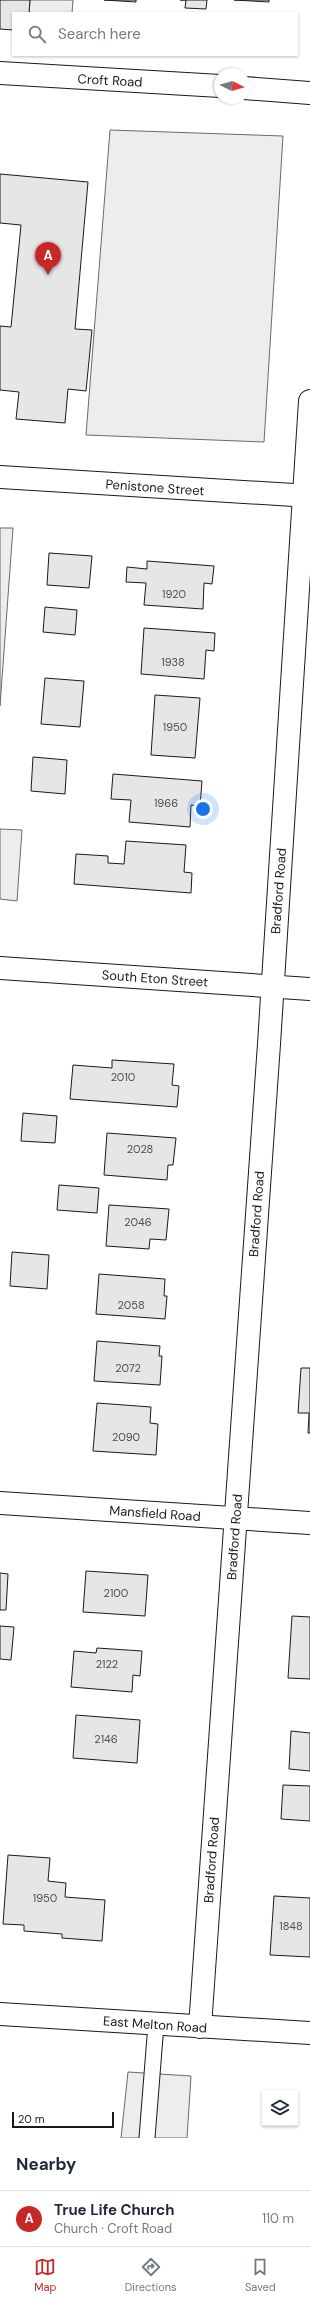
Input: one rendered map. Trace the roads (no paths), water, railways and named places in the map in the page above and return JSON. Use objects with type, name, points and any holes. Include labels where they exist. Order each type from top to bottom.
[{"type":"street","name":"Croft Road","points":[[0,73],[214,86]]},
{"type":"street","points":[[250,88],[310,93]]},
{"type":"street","name":"Bradford Road","points":[[200,2027],[271,986],[308,496],[310,401]]},
{"type":"street","name":"Penistone Street","points":[[0,477],[308,496]]},
{"type":"street","name":"South Eton Street","points":[[0,968],[310,989]]},
{"type":"street","name":"Mansfield Road","points":[[0,1502],[310,1523]]},
{"type":"street","name":"East Melton Road","points":[[0,2014],[310,2033]]},
{"type":"lane","points":[[147,2138],[156,2024]]},
{"type":"place","name":"True Life Church","points":[[48,275]]}]
